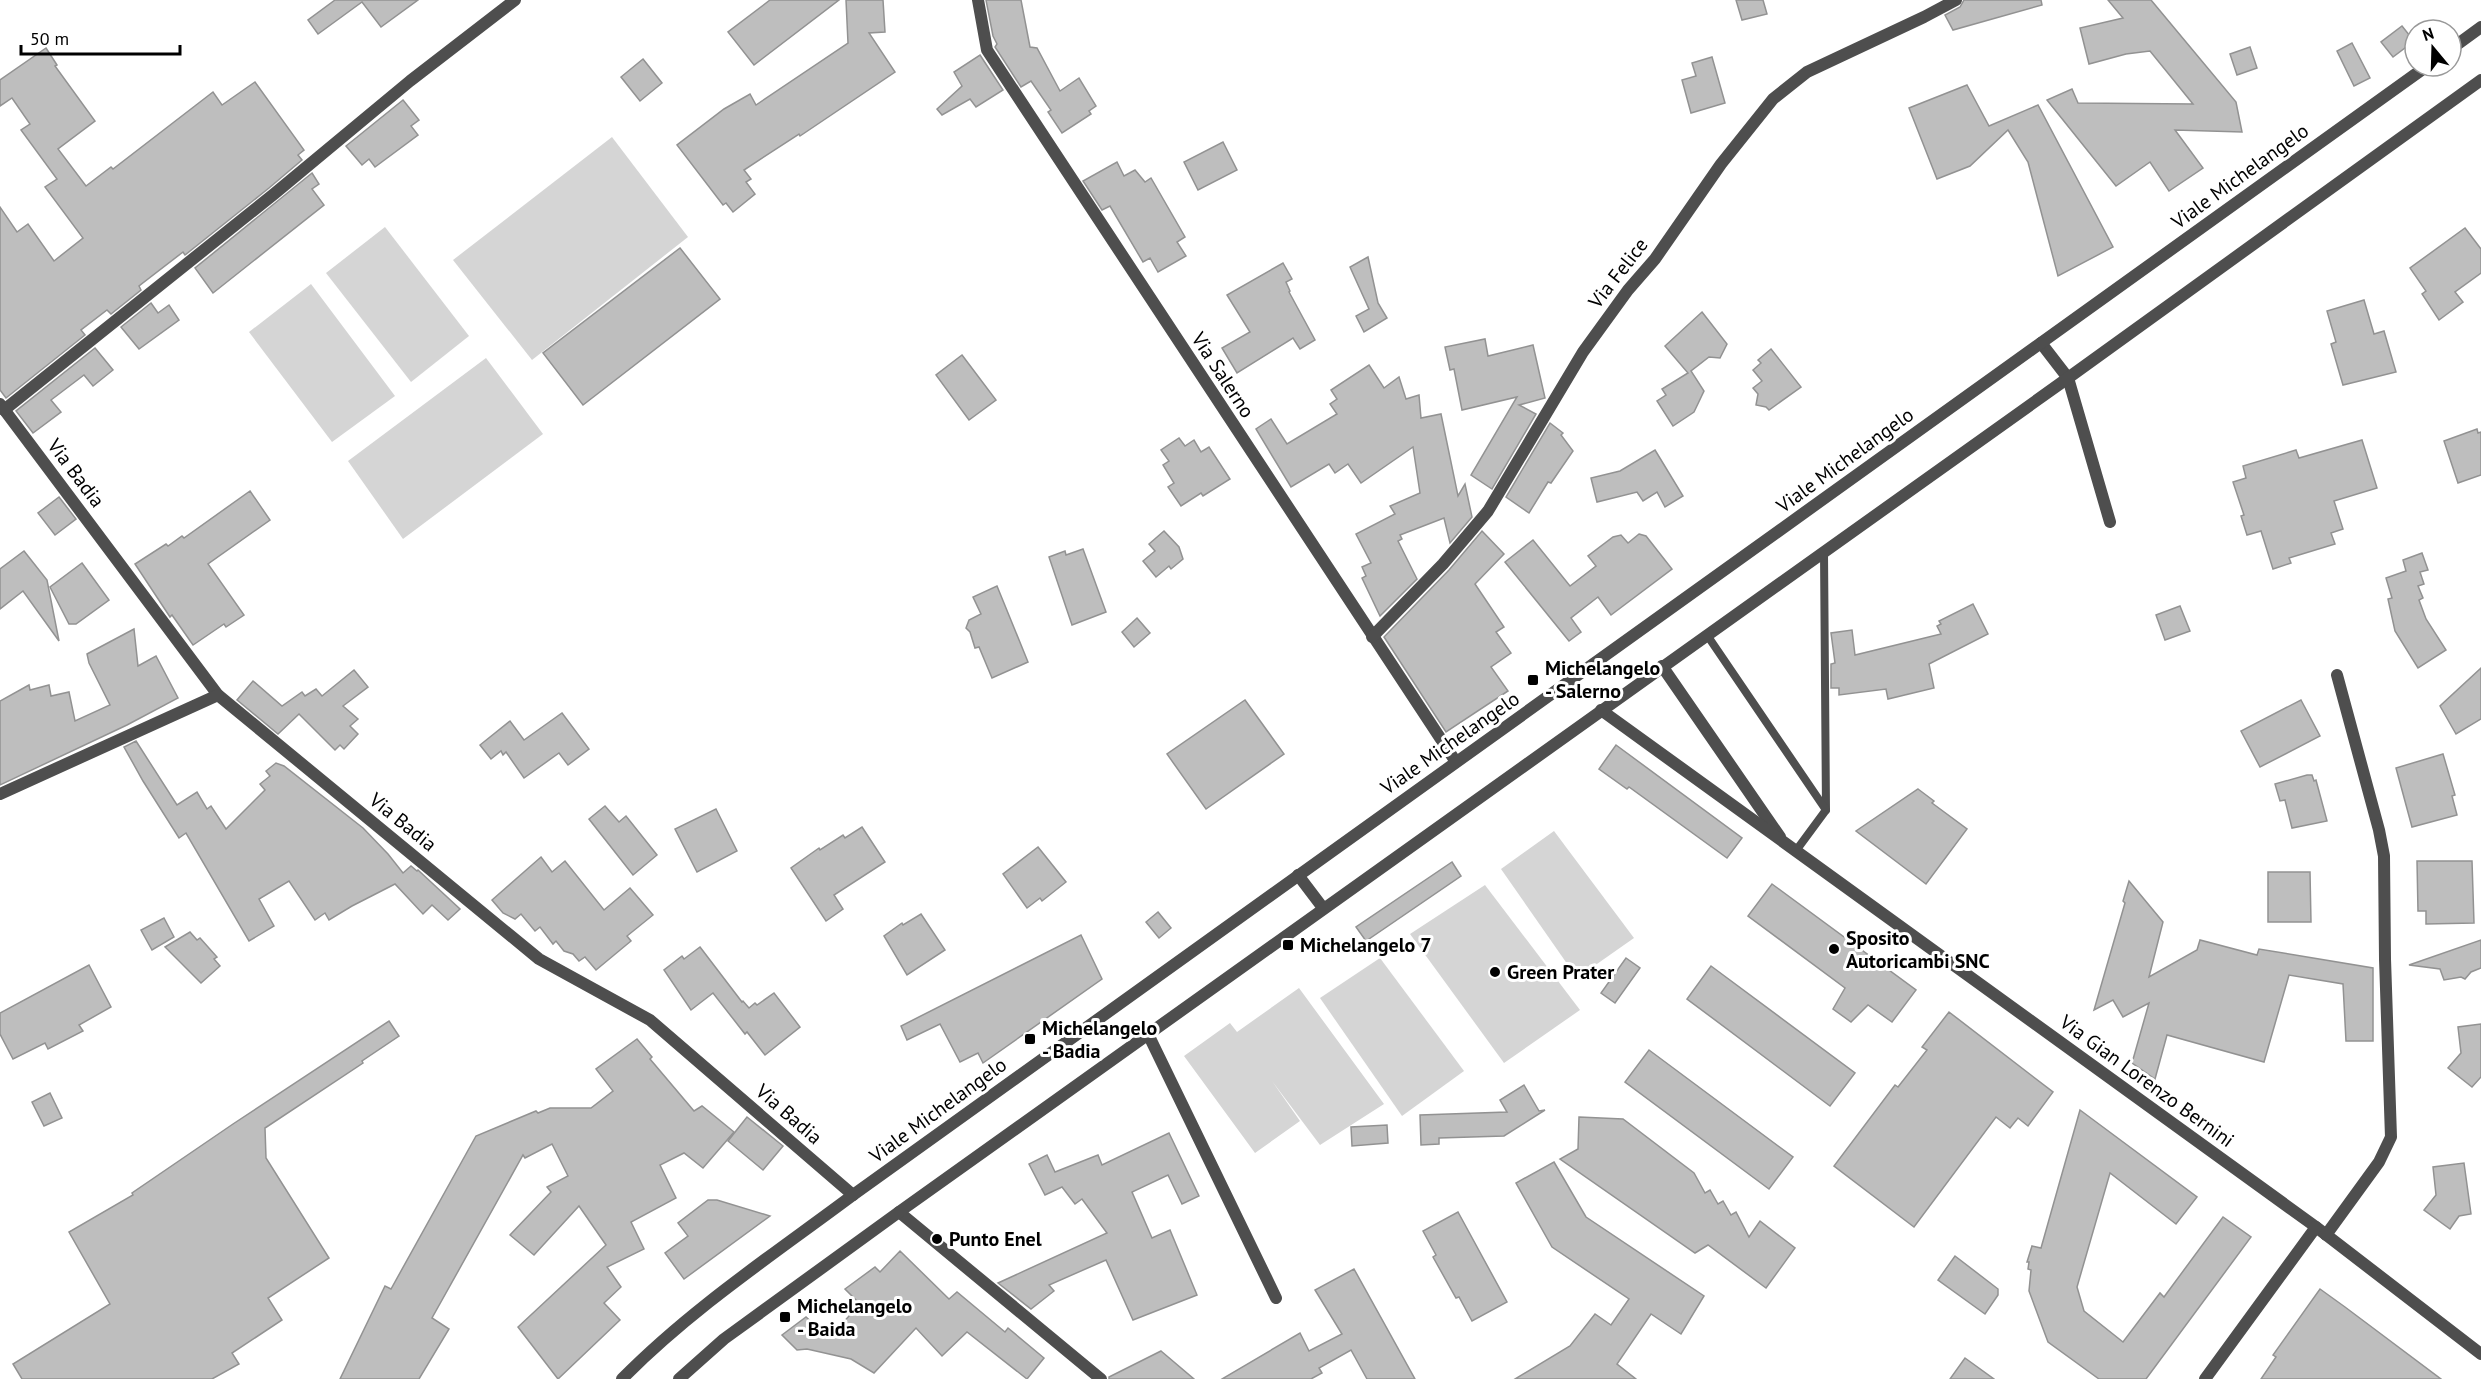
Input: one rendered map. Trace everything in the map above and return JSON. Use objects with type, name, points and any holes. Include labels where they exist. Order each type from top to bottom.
[{"type":"street","points":[[2,407],[274,194],[410,81],[515,0]]},
{"type":"street","name":"Via Salerno","points":[[978,0],[987,50],[1372,638],[1456,762]]},
{"type":"street","name":"Via Felice","points":[[1372,638],[1443,564],[1488,511],[1583,352],[1628,290],[1655,259],[1720,164],[1773,99],[1807,72],[1956,0]]},
{"type":"street","points":[[2463,40],[2481,27]]},
{"type":"street","name":"Viale Michelangelo","points":[[622,1379],[650,1350],[696,1312],[853,1195],[2410,78]]},
{"type":"street","points":[[679,1379],[724,1339],[898,1212],[2068,378],[2481,80]]},
{"type":"street","points":[[2041,343],[2068,378],[2110,522]]},
{"type":"street","name":"Via Badia","points":[[2,407],[218,695],[538,959],[650,1020],[853,1195]]},
{"type":"street","name":"Via Gian Lorenzo Bernini","points":[[1662,666],[1790,849]]},
{"type":"street","points":[[2326,1235],[2379,1162],[2391,1137],[2384,856],[2337,675]]},
{"type":"street","points":[[0,794],[218,695]]},
{"type":"street","name":"Via Gian Lorenzo Bernini","points":[[1601,710],[1790,849],[2316,1227],[2481,1354]]},
{"type":"street","points":[[1298,875],[1323,908]]},
{"type":"street","points":[[1148,1034],[1276,1298]]},
{"type":"street","points":[[898,1212],[1101,1379]]},
{"type":"street","points":[[2205,1379],[2316,1227]]},
{"type":"lane","points":[[1790,849],[1826,810],[1824,552]]},
{"type":"lane","points":[[1707,635],[1826,810]]},
{"type":"shaded area","points":[[612,137],[688,237],[532,360],[453,260]]},
{"type":"shaded area","points":[[385,227],[469,336],[411,382],[326,273]]},
{"type":"shaded area","points":[[311,284],[395,396],[332,442],[249,332]]},
{"type":"shaded area","points":[[486,358],[543,434],[403,539],[348,461]]},
{"type":"shaded area","name":"Green Prater","points":[[1554,831],[1634,938],[1577,978],[1501,869]]},
{"type":"shaded area","name":"Green Prater","points":[[1485,885],[1580,1010],[1504,1063],[1410,934]]},
{"type":"shaded area","points":[[1380,958],[1464,1071],[1402,1116],[1320,998]]},
{"type":"shaded area","points":[[1299,988],[1384,1104],[1320,1145],[1272,1081],[1300,1121],[1255,1153],[1184,1056],[1230,1023],[1237,1032]]},
{"type":"building","points":[[335,0],[418,0],[381,27],[362,2],[318,34],[308,20]]},
{"type":"building","points":[[770,0],[839,0],[754,65],[728,32]]},
{"type":"building","points":[[846,0],[883,0],[885,32],[869,33],[895,72],[800,136],[799,134],[744,170],[751,179],[746,182],[755,194],[733,212],[726,203],[723,205],[677,145],[724,109],[750,94],[756,105],[848,43]]},
{"type":"building","points":[[986,0],[1021,0],[1030,47],[1037,48],[1060,91],[1079,78],[1096,106],[1089,111],[1091,114],[1062,133],[1048,112],[1051,110],[1031,81],[1021,87],[995,47],[997,44],[993,36]]},
{"type":"building","points":[[1736,0],[1763,0],[1767,14],[1742,20]]},
{"type":"building","points":[[1964,0],[2041,0],[2042,5],[1953,30],[1945,15],[1960,7]]},
{"type":"building","points":[[2108,0],[2151,0],[2236,102],[2242,132],[2175,130],[2203,168],[2169,191],[2150,162],[2116,186],[2047,100],[2072,89],[2078,103],[2193,104],[2150,51],[2126,54],[2089,64],[2080,28],[2123,18]]},
{"type":"building","points":[[2403,27],[2403,49],[2393,57],[2381,42]]},
{"type":"building","points":[[2352,43],[2370,78],[2354,86],[2337,51]]},
{"type":"building","points":[[2250,47],[2257,68],[2237,75],[2230,54]]},
{"type":"building","points":[[46,48],[57,65],[55,66],[95,121],[58,149],[86,186],[111,167],[113,169],[213,92],[222,105],[255,82],[304,150],[298,155],[302,160],[269,188],[185,255],[183,252],[139,286],[141,290],[111,314],[107,310],[81,330],[85,335],[6,398],[0,390],[0,207],[17,232],[28,224],[54,261],[83,238],[45,187],[57,179],[21,130],[30,124],[12,98],[0,106],[0,80]]},
{"type":"building","points":[[980,55],[1003,90],[976,107],[970,99],[942,115],[937,109],[962,86],[954,72]]},
{"type":"building","points":[[1712,57],[1725,103],[1691,113],[1682,80],[1696,76],[1692,63]]},
{"type":"building","points":[[643,59],[662,83],[640,101],[621,77]]},
{"type":"building","points":[[1967,85],[1989,126],[2038,105],[2113,247],[2058,276],[2028,162],[2008,130],[1970,166],[1937,179],[1909,108]]},
{"type":"building","points":[[403,100],[419,120],[411,126],[418,135],[375,167],[369,159],[362,165],[346,146]]},
{"type":"building","points":[[1223,142],[1237,170],[1198,190],[1184,162]]},
{"type":"building","points":[[1117,162],[1124,176],[1135,170],[1145,182],[1151,178],[1185,237],[1177,242],[1186,256],[1158,272],[1150,258],[1143,262],[1110,206],[1102,210],[1083,181]]},
{"type":"building","points":[[312,173],[319,184],[312,189],[324,205],[213,293],[195,268]]},
{"type":"building","points":[[2465,228],[2481,249],[2481,273],[2455,292],[2463,302],[2439,320],[2422,294],[2426,291],[2410,268]]},
{"type":"building","points":[[680,248],[720,299],[583,405],[543,353]]},
{"type":"building","points":[[1368,257],[1378,303],[1387,318],[1364,332],[1356,316],[1369,309],[1350,267]]},
{"type":"building","points":[[1283,263],[1292,279],[1286,282],[1289,292],[1315,340],[1300,349],[1293,338],[1237,373],[1222,348],[1250,332],[1227,295]]},
{"type":"building","points":[[2364,300],[2374,334],[2384,331],[2396,372],[2343,385],[2331,344],[2336,342],[2327,311]]},
{"type":"building","points":[[151,303],[158,313],[169,305],[179,320],[139,349],[121,327]]},
{"type":"building","points":[[1702,312],[1727,344],[1720,358],[1709,357],[1691,371],[1704,391],[1694,412],[1673,426],[1657,401],[1666,395],[1662,389],[1688,373],[1665,346]]},
{"type":"building","points":[[1485,339],[1488,356],[1533,345],[1545,398],[1519,405],[1536,414],[1492,489],[1471,475],[1517,397],[1462,410],[1454,369],[1450,370],[1445,347]]},
{"type":"building","points":[[95,348],[113,370],[93,386],[84,375],[51,400],[61,412],[33,433],[16,411]]},
{"type":"building","points":[[1771,349],[1801,387],[1769,410],[1756,405],[1758,394],[1753,388],[1762,381],[1753,370],[1761,363],[1758,360]]},
{"type":"building","points":[[962,355],[996,400],[969,420],[936,375]]},
{"type":"building","points":[[1369,365],[1384,388],[1399,377],[1406,399],[1419,395],[1421,418],[1441,414],[1458,496],[1465,484],[1472,517],[1450,543],[1444,518],[1400,535],[1402,539],[1398,541],[1417,579],[1380,616],[1362,578],[1366,576],[1362,567],[1371,563],[1356,534],[1395,514],[1390,506],[1420,493],[1413,447],[1361,483],[1348,464],[1335,473],[1329,464],[1291,487],[1256,429],[1271,419],[1287,444],[1337,414],[1330,404],[1337,399],[1331,390]]},
{"type":"building","points":[[1550,423],[1563,433],[1561,435],[1573,451],[1551,483],[1548,482],[1529,513],[1506,497]]},
{"type":"building","points":[[2477,429],[2478,433],[2481,432],[2481,475],[2458,483],[2444,441]]},
{"type":"building","points":[[1179,438],[1185,446],[1194,440],[1201,452],[1209,447],[1230,479],[1203,496],[1201,493],[1181,506],[1168,487],[1174,483],[1163,465],[1169,461],[1161,450]]},
{"type":"building","points":[[2362,440],[2377,488],[2334,501],[2343,529],[2331,533],[2335,544],[2289,558],[2291,563],[2273,569],[2261,531],[2247,535],[2241,516],[2244,515],[2233,482],[2246,478],[2243,466],[2296,450],[2299,458]]},
{"type":"building","points":[[1655,450],[1683,496],[1665,507],[1657,492],[1643,501],[1637,492],[1597,502],[1591,478],[1620,471]]},
{"type":"building","points":[[250,491],[270,520],[208,564],[244,615],[226,627],[224,624],[193,645],[172,615],[170,617],[135,564],[166,544],[168,546],[182,536],[184,538]]},
{"type":"building","points":[[59,497],[76,519],[55,535],[38,513]]},
{"type":"building","points":[[1164,531],[1179,547],[1183,559],[1171,569],[1169,566],[1156,577],[1143,561],[1155,551],[1149,544]]},
{"type":"building","points":[[1482,531],[1504,554],[1475,584],[1504,627],[1496,632],[1511,653],[1491,667],[1508,691],[1446,732],[1384,637],[1449,570]]},
{"type":"building","points":[[1639,534],[1646,536],[1672,569],[1611,615],[1598,597],[1571,618],[1581,632],[1569,641],[1505,562],[1533,540],[1570,586],[1596,566],[1588,556],[1613,537],[1621,535],[1628,543]]},
{"type":"building","points":[[1083,549],[1106,612],[1072,625],[1049,557],[1065,551],[1066,555]]},
{"type":"building","points":[[24,551],[47,580],[59,641],[23,591],[0,609],[0,569]]},
{"type":"building","points":[[2422,553],[2428,570],[2420,572],[2424,584],[2418,586],[2423,598],[2419,600],[2426,619],[2446,650],[2418,668],[2395,631],[2388,599],[2392,598],[2386,578],[2406,571],[2403,560]]},
{"type":"building","points":[[82,563],[109,600],[76,624],[69,624],[50,587]]},
{"type":"building","points":[[997,586],[1028,662],[992,678],[979,647],[975,648],[970,632],[966,628],[969,620],[981,614],[973,597]]},
{"type":"building","points":[[1973,604],[1988,634],[1929,664],[1934,688],[1888,699],[1886,689],[1839,695],[1839,688],[1831,688],[1831,664],[1835,663],[1831,633],[1852,630],[1855,655],[1941,634],[1937,626],[1941,624],[1939,621]]},
{"type":"building","points":[[2180,606],[2190,631],[2165,640],[2156,615]]},
{"type":"building","points":[[1137,618],[1150,633],[1134,647],[1122,632]]},
{"type":"building","points":[[134,629],[138,666],[156,656],[178,698],[127,725],[0,785],[0,701],[29,685],[30,690],[49,685],[51,696],[69,692],[75,721],[110,705],[89,663],[87,654]]},
{"type":"building","points":[[2481,668],[2481,719],[2456,734],[2440,706]]},
{"type":"building","points":[[354,670],[368,687],[343,706],[358,719],[350,726],[358,734],[344,749],[340,745],[335,750],[299,714],[278,734],[237,700],[253,681],[282,706],[302,692],[305,696],[316,689],[322,696]]},
{"type":"building","points":[[1245,700],[1284,754],[1206,809],[1167,754]]},
{"type":"building","points":[[2301,700],[2320,736],[2260,767],[2241,731]]},
{"type":"building","points":[[562,713],[589,749],[568,765],[559,753],[524,778],[506,752],[503,755],[501,751],[491,759],[480,745],[510,721],[524,740]]},
{"type":"building","points":[[136,741],[177,805],[197,792],[207,809],[211,806],[226,829],[265,790],[260,784],[270,776],[266,771],[276,763],[284,766],[363,828],[403,873],[411,866],[418,870],[460,909],[448,920],[432,905],[423,914],[395,884],[329,920],[325,913],[315,920],[289,881],[259,899],[274,926],[249,941],[186,833],[179,838],[143,781],[124,747]]},
{"type":"building","points":[[1616,745],[1742,838],[1727,858],[1629,787],[1627,789],[1599,769]]},
{"type":"building","points":[[2443,754],[2455,795],[2452,796],[2457,815],[2412,827],[2396,768]]},
{"type":"building","points":[[2312,775],[2314,781],[2316,780],[2327,821],[2292,828],[2285,800],[2280,801],[2275,784]]},
{"type":"building","points":[[1918,789],[1934,801],[1932,803],[1967,829],[1926,884],[1856,831]]},
{"type":"building","points":[[605,806],[619,822],[626,816],[657,855],[633,875],[589,819]]},
{"type":"building","points":[[716,809],[737,851],[697,872],[675,829]]},
{"type":"building","points":[[862,827],[885,862],[834,895],[843,909],[826,921],[791,868],[819,848],[820,850],[843,835],[845,838]]},
{"type":"building","points":[[1038,847],[1066,882],[1042,901],[1040,898],[1027,908],[1003,874]]},
{"type":"building","points":[[541,857],[552,872],[565,861],[604,910],[630,888],[653,915],[627,936],[631,941],[596,970],[585,957],[579,961],[573,954],[564,951],[556,941],[553,944],[540,927],[535,931],[521,914],[515,919],[503,913],[492,900]]},
{"type":"building","points":[[2417,861],[2472,861],[2474,923],[2426,924],[2426,911],[2418,911]]},
{"type":"building","points":[[1452,862],[1461,876],[1366,941],[1356,927]]},
{"type":"building","points":[[2268,872],[2310,872],[2311,922],[2268,922]]},
{"type":"building","points":[[2129,881],[2163,922],[2149,977],[2197,950],[2200,940],[2257,955],[2259,949],[2373,968],[2373,1041],[2346,1041],[2343,984],[2289,975],[2264,1062],[2167,1035],[2155,1079],[2132,1063],[2149,1003],[2123,1017],[2113,1000],[2094,1010],[2125,903],[2123,901]]},
{"type":"building","points":[[1772,884],[1916,990],[1892,1022],[1868,1005],[1851,1022],[1833,1009],[1845,988],[1748,916]]},
{"type":"building","points":[[1158,912],[1171,928],[1159,938],[1146,922]]},
{"type":"building","points":[[921,914],[945,950],[907,975],[884,936],[902,923],[903,925]]},
{"type":"building","points":[[164,918],[174,937],[152,950],[141,930]]},
{"type":"building","points":[[190,932],[197,940],[200,938],[217,957],[214,959],[220,966],[201,983],[165,947]]},
{"type":"building","points":[[1081,935],[1102,979],[983,1063],[978,1053],[960,1062],[940,1024],[907,1040],[901,1026]]},
{"type":"building","points":[[2481,940],[2481,968],[2471,972],[2465,979],[2461,977],[2444,980],[2440,969],[2409,965]]},
{"type":"building","points":[[700,947],[749,1008],[774,993],[800,1027],[765,1055],[747,1032],[745,1034],[713,993],[691,1010],[664,970],[682,956],[684,959]]},
{"type":"building","points":[[1626,958],[1640,968],[1615,1003],[1601,993]]},
{"type":"building","points":[[89,965],[111,1007],[79,1025],[83,1031],[48,1049],[45,1043],[13,1059],[0,1034],[0,1013]]},
{"type":"building","points":[[1711,966],[1855,1073],[1830,1106],[1687,999]]},
{"type":"building","points":[[1949,1012],[2053,1092],[2028,1126],[2018,1118],[2010,1128],[1996,1117],[1914,1227],[1834,1166],[1895,1085],[1898,1087],[1927,1050],[1922,1047]]},
{"type":"building","points":[[389,1021],[399,1036],[362,1061],[363,1063],[265,1128],[266,1158],[329,1258],[268,1298],[282,1320],[232,1353],[239,1364],[212,1379],[22,1379],[13,1364],[110,1304],[69,1232],[133,1195],[132,1193],[233,1124]]},
{"type":"building","points":[[2481,1024],[2481,1077],[2472,1087],[2448,1068],[2461,1053],[2458,1027]]},
{"type":"building","points":[[637,1039],[652,1057],[650,1059],[694,1111],[702,1106],[734,1132],[703,1168],[684,1153],[660,1165],[676,1198],[631,1222],[644,1249],[607,1267],[621,1287],[604,1303],[620,1320],[558,1379],[518,1327],[606,1245],[579,1206],[534,1255],[510,1235],[551,1192],[547,1187],[568,1176],[552,1144],[525,1158],[523,1155],[432,1318],[449,1329],[419,1379],[340,1379],[385,1286],[391,1289],[476,1136],[536,1111],[538,1113],[550,1108],[591,1108],[613,1091],[596,1069]]},
{"type":"building","points":[[1649,1050],[1793,1157],[1769,1189],[1625,1082]]},
{"type":"building","points":[[1524,1085],[1539,1111],[1545,1110],[1504,1136],[1439,1138],[1439,1144],[1421,1145],[1420,1115],[1507,1112],[1500,1100]]},
{"type":"building","points":[[50,1093],[62,1118],[44,1126],[32,1102]]},
{"type":"building","points":[[2080,1110],[2197,1197],[2176,1224],[2110,1173],[2077,1287],[2084,1311],[2123,1342],[2160,1293],[2164,1297],[2223,1217],[2251,1237],[2146,1379],[2099,1379],[2048,1342],[2029,1291],[2031,1270],[2028,1269],[2029,1262],[2027,1262],[2032,1246],[2041,1248]]},
{"type":"building","points":[[747,1117],[783,1146],[763,1170],[728,1141]]},
{"type":"building","points":[[1579,1117],[1623,1119],[1694,1173],[1705,1193],[1710,1190],[1718,1204],[1723,1201],[1731,1215],[1736,1212],[1749,1237],[1760,1221],[1795,1248],[1766,1288],[1708,1245],[1695,1253],[1560,1159],[1578,1149]]},
{"type":"building","points":[[1387,1125],[1388,1143],[1352,1146],[1351,1127]]},
{"type":"building","points":[[1169,1133],[1199,1196],[1182,1204],[1168,1175],[1132,1192],[1152,1238],[1170,1230],[1197,1295],[1133,1320],[1106,1260],[1049,1285],[1054,1291],[1031,1309],[998,1283],[1107,1233],[1082,1199],[1075,1204],[1062,1187],[1045,1195],[1029,1164],[1047,1155],[1055,1172],[1098,1155],[1102,1165]]},
{"type":"building","points":[[1554,1162],[1586,1217],[1704,1296],[1681,1334],[1651,1314],[1617,1364],[1636,1379],[1515,1379],[1570,1346],[1595,1314],[1611,1325],[1629,1299],[1552,1247],[1516,1183]]},
{"type":"building","points":[[2464,1163],[2471,1214],[2459,1216],[2450,1229],[2424,1210],[2436,1195],[2433,1167]]},
{"type":"building","points":[[708,1200],[717,1200],[770,1216],[684,1279],[665,1253],[688,1236],[678,1223]]},
{"type":"building","points":[[1458,1212],[1507,1302],[1472,1321],[1433,1257],[1436,1255],[1423,1231]]},
{"type":"building","points":[[900,1251],[949,1299],[957,1292],[1005,1332],[1008,1328],[1044,1358],[1027,1379],[967,1332],[942,1356],[916,1328],[874,1373],[851,1359],[807,1349],[797,1350],[782,1335],[806,1317],[829,1338],[860,1304],[845,1289],[875,1267],[880,1272]]},
{"type":"building","points":[[1955,1256],[1998,1289],[1998,1295],[1985,1314],[1938,1280]]},
{"type":"building","points":[[1354,1269],[1415,1379],[1367,1379],[1351,1350],[1319,1368],[1322,1373],[1311,1379],[1222,1379],[1300,1333],[1309,1351],[1342,1334],[1315,1290]]},
{"type":"building","points":[[2320,1289],[2441,1379],[2261,1379],[2276,1357],[2273,1355]]},
{"type":"building","points":[[1161,1351],[1194,1379],[1109,1379],[1109,1377]]},
{"type":"building","points":[[1965,1358],[1994,1379],[1950,1379]]},
{"type":"place","name":"Michelangelo - Salerno","points":[[1533,680]]},
{"type":"place","name":"Michelangelo 7","points":[[1288,945]]},
{"type":"place","name":"Sposito Autoricambi SNC","points":[[1834,949]]},
{"type":"place","name":"Green Prater","points":[[1495,972]]},
{"type":"place","name":"Michelangelo - Badia","points":[[1030,1039]]},
{"type":"place","name":"Punto Enel","points":[[937,1239]]},
{"type":"place","name":"Michelangelo - Baida","points":[[785,1317]]}]
